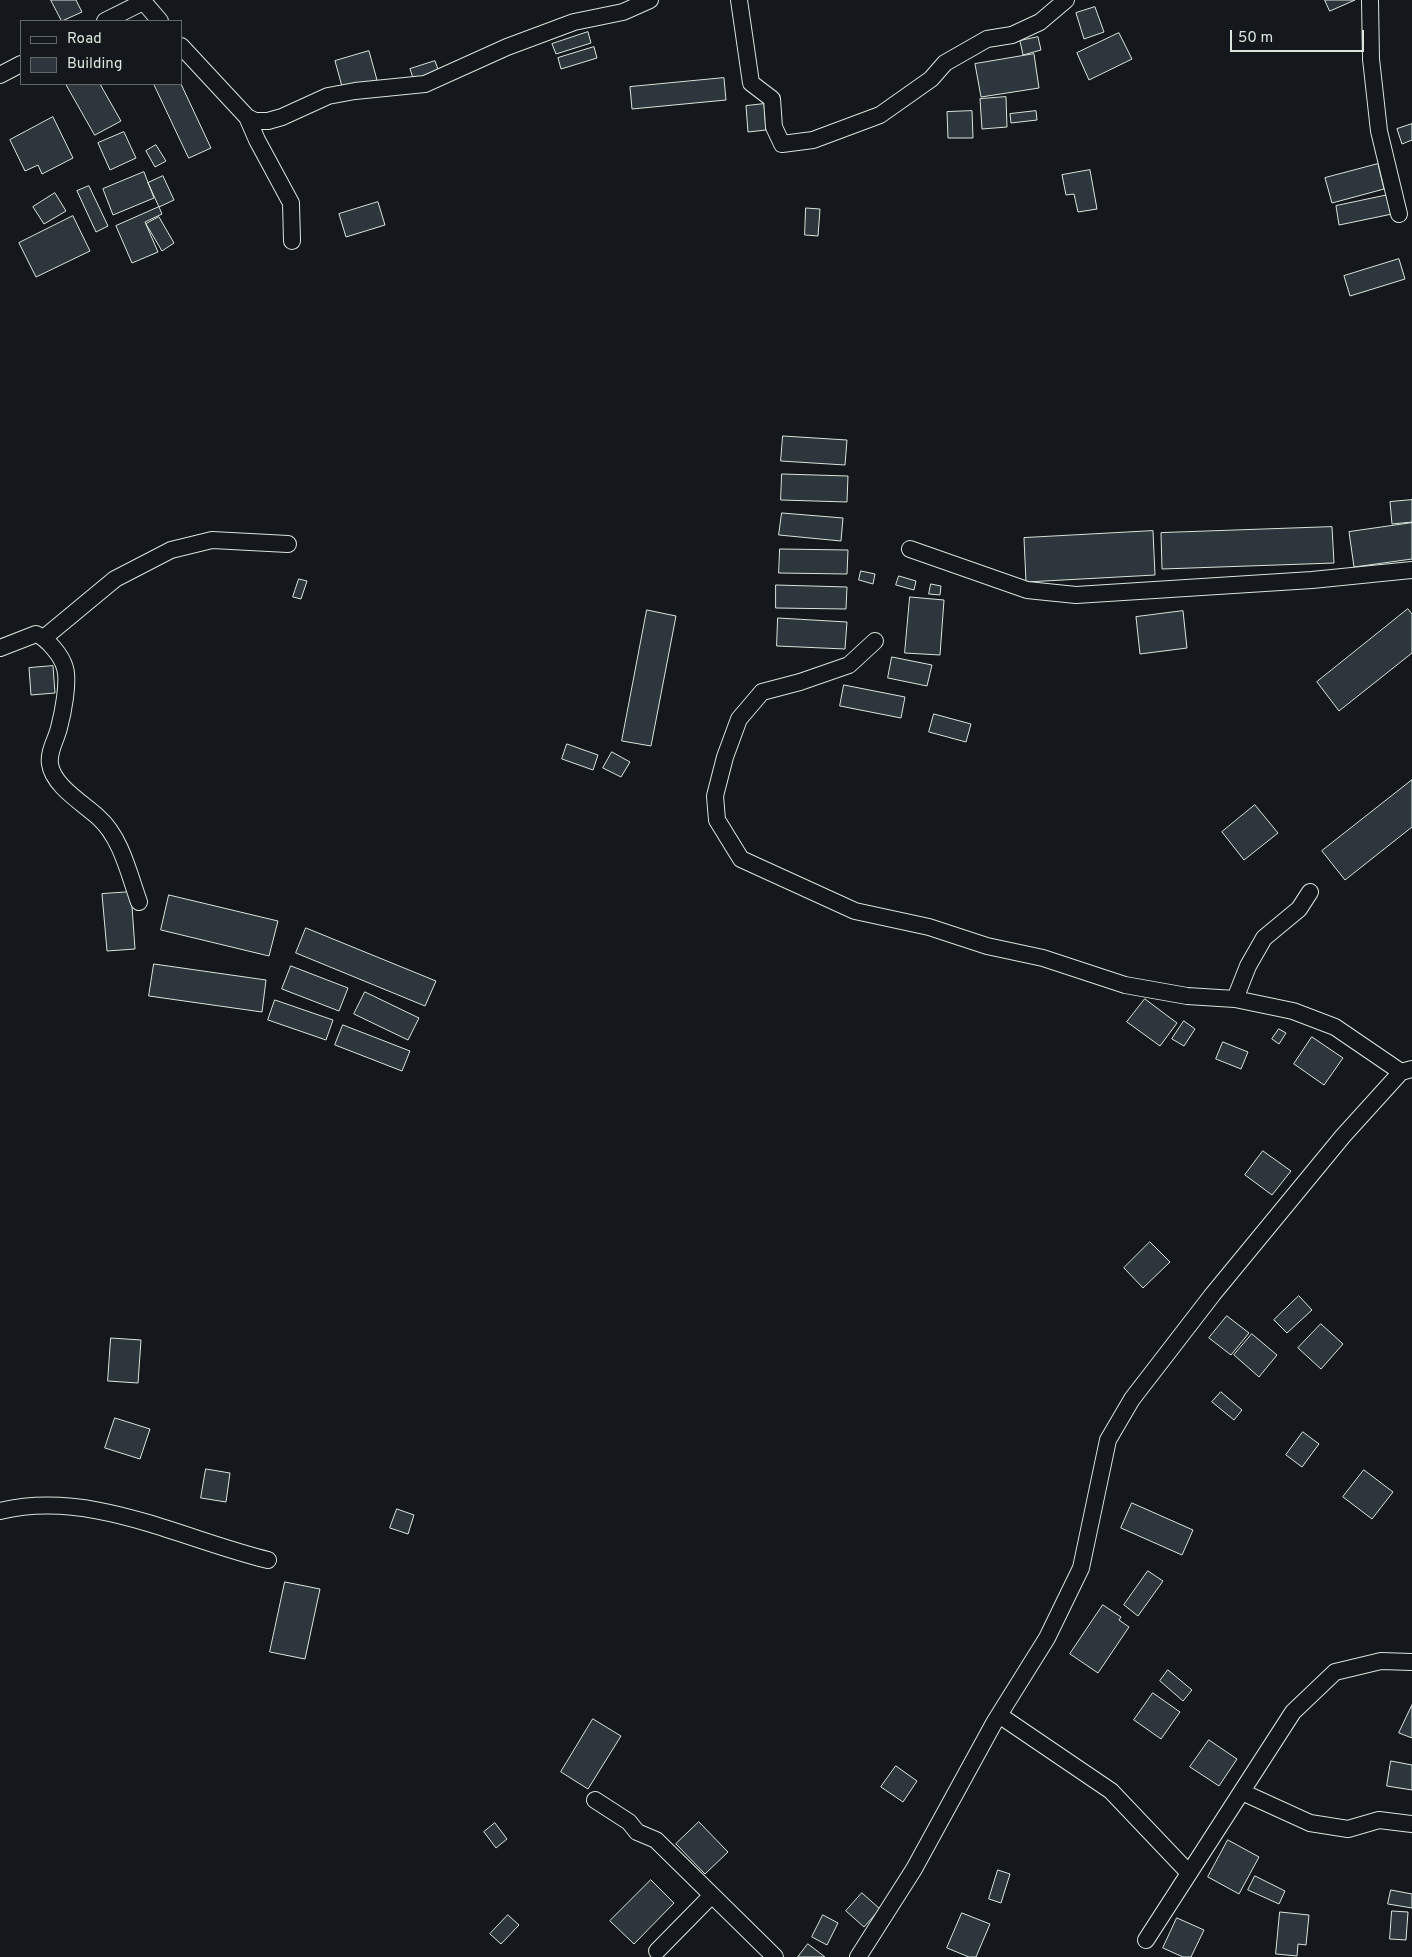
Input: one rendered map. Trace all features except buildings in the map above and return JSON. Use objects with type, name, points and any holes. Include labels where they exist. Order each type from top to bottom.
[{"type":"street","points":[[182,47],[247,117],[255,121],[268,121],[282,117],[328,96],[355,91],[425,84],[507,47],[574,22],[623,12],[650,0]]},
{"type":"street","points":[[739,0],[751,83],[772,98],[774,127],[782,144],[813,140],[880,114],[932,79],[945,63],[987,39],[1012,35],[1040,22],[1066,0]]},
{"type":"street","points":[[1370,0],[1370,59],[1379,131],[1399,214]]},
{"type":"street","points":[[107,20],[143,1],[159,20]]},
{"type":"street","points":[[0,75],[20,65]]},
{"type":"street","points":[[247,117],[256,140],[291,203],[292,241]]},
{"type":"street","points":[[44,637],[115,579],[171,550],[212,540],[288,544]]},
{"type":"street","points":[[910,549],[1027,590],[1076,594],[1312,580],[1412,570]]},
{"type":"street","points":[[0,648],[36,634],[44,637],[65,666],[66,682],[59,727],[49,757],[50,766],[55,778],[70,794],[100,818],[116,840],[139,902]]},
{"type":"street","points":[[858,1957],[914,1869],[999,1715],[1047,1638],[1081,1568],[1108,1440],[1132,1398],[1213,1294],[1343,1136],[1407,1071],[1335,1027],[1293,1011],[1235,998],[1187,996],[1125,985],[1043,958],[988,946],[929,927],[855,911],[741,859],[717,820],[715,796],[725,757],[739,719],[762,692],[800,682],[849,665],[875,641]]},
{"type":"street","points":[[1235,998],[1248,966],[1264,938],[1299,909],[1310,892]]},
{"type":"street","points":[[0,1511],[20,1506],[69,1506],[134,1519],[241,1554],[268,1560]]},
{"type":"street","points":[[1146,1940],[1293,1712],[1335,1672],[1381,1661],[1412,1662]]},
{"type":"street","points":[[999,1715],[1112,1791],[1189,1873]]},
{"type":"street","points":[[1242,1792],[1310,1823],[1348,1829],[1380,1820],[1412,1824]]},
{"type":"street","points":[[595,1800],[629,1822],[636,1832],[656,1840],[775,1957]]},
{"type":"street","points":[[656,1951],[712,1895]]}]
